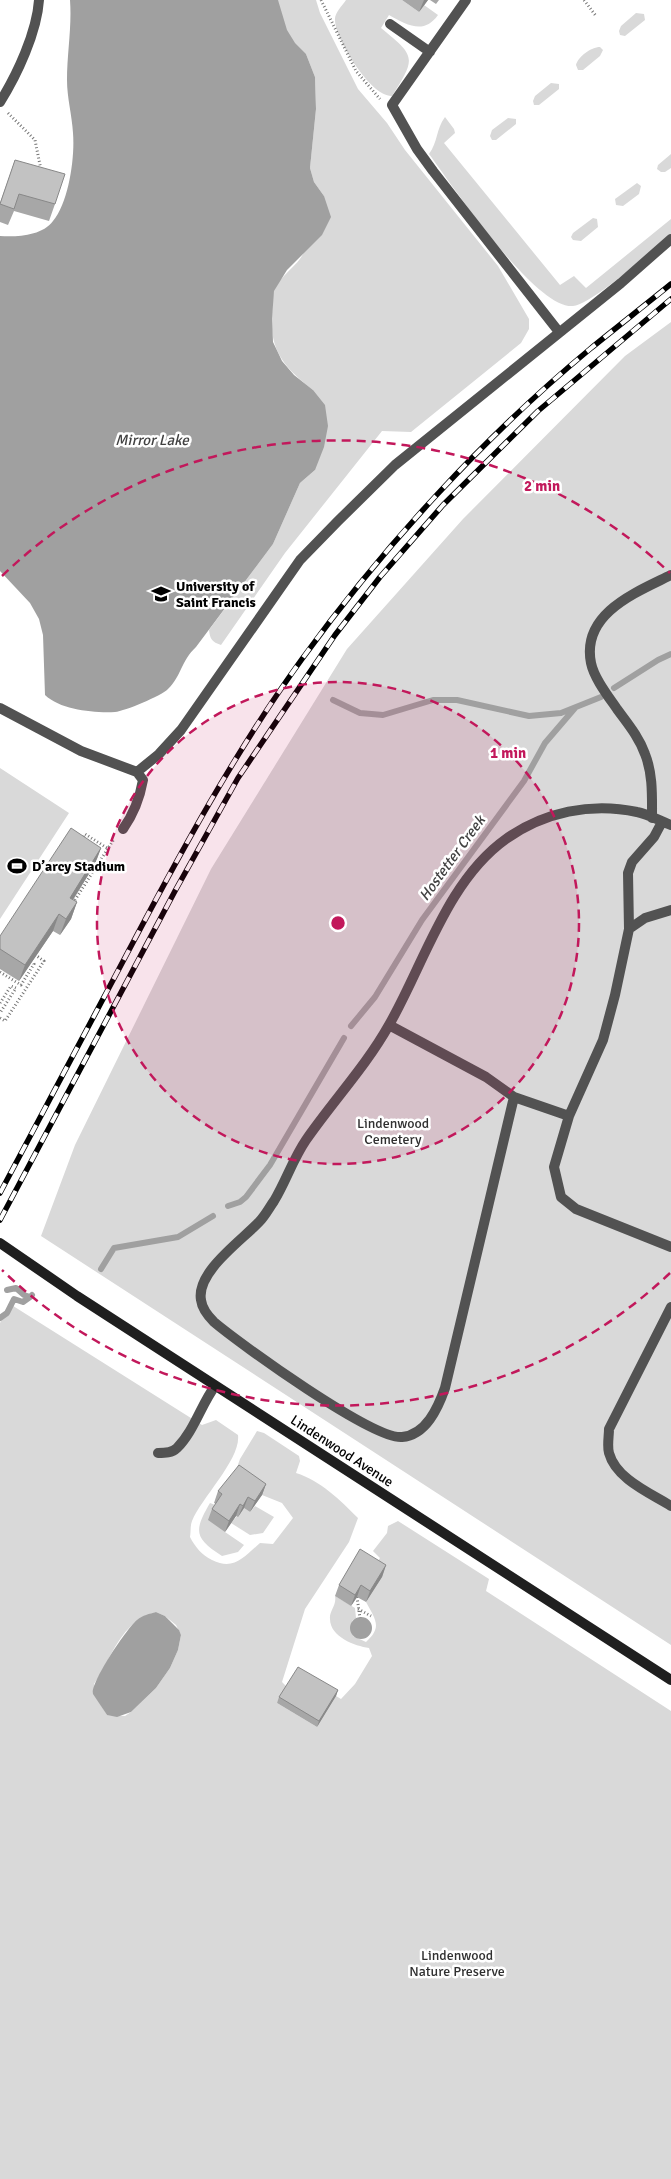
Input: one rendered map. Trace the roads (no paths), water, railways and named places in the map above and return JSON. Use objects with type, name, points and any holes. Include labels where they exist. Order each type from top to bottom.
[{"type":"street","name":"Lindenwood Avenue","points":[[0,1243],[215,1386],[671,1680]]},
{"type":"lane","points":[[2,98],[22,57],[38,14],[39,0]]},
{"type":"lane","points":[[466,0],[392,105],[433,171],[559,332]]},
{"type":"lane","points":[[390,24],[430,52]]},
{"type":"lane","points":[[137,772],[159,754],[181,730],[300,560],[395,465],[621,284],[671,239]]},
{"type":"lane","points":[[671,575],[622,600],[606,612],[598,625],[590,650],[591,664],[600,682],[636,734],[645,753],[662,822],[654,837],[632,862],[628,873],[629,929],[603,1040],[569,1116],[554,1167],[561,1197],[576,1209],[671,1247]]},
{"type":"lane","points":[[0,708],[81,751],[137,772],[143,780],[142,789],[131,818],[123,829]]},
{"type":"lane","points":[[514,1097],[445,1388],[438,1409],[419,1430],[404,1437],[395,1437],[369,1427],[311,1391],[213,1321],[206,1313],[200,1301],[201,1286],[210,1270],[261,1220],[276,1197],[304,1143],[353,1080],[389,1025],[462,883],[497,845],[529,825],[567,811],[592,808],[638,812],[662,822]]},
{"type":"lane","points":[[629,929],[646,918],[671,910]]},
{"type":"lane","points":[[389,1025],[486,1077],[514,1097],[569,1116]]},
{"type":"lane","points":[[671,1308],[610,1429],[608,1450],[612,1462],[622,1474],[671,1506]]},
{"type":"lane","points":[[158,1453],[169,1452],[177,1448],[195,1421],[204,1401],[215,1386]]},
{"type":"water","name":"Mirror Lake","points":[[70,0],[278,0],[287,30],[295,43],[306,54],[315,77],[316,109],[310,168],[314,182],[324,196],[331,217],[322,235],[287,270],[274,291],[272,319],[273,342],[282,361],[294,375],[313,390],[325,405],[328,426],[324,447],[315,470],[300,483],[273,544],[191,652],[176,679],[168,689],[151,699],[115,712],[87,711],[68,707],[45,695],[43,635],[39,619],[30,603],[0,571],[0,236],[36,233],[48,226],[59,213],[67,191],[72,166],[73,143],[67,80]]},
{"type":"water","points":[[156,1612],[165,1616],[179,1630],[181,1635],[178,1650],[170,1668],[156,1688],[131,1712],[117,1717],[107,1715],[93,1694],[97,1679],[110,1656],[132,1625],[142,1617]]},
{"type":"water","points":[[361,1617],[369,1620],[372,1628],[369,1636],[361,1639],[353,1636],[350,1628],[353,1620]]},
{"type":"waterway","points":[[614,688],[658,660],[671,654]]},
{"type":"waterway","points":[[333,700],[360,713],[383,715],[433,700],[457,700],[529,716],[561,713],[601,697]]},
{"type":"waterway","name":"Hostetter Creek","points":[[351,1026],[375,997],[422,920],[524,781],[545,743],[575,708]]},
{"type":"waterway","name":"Hostetter Creek","points":[[228,1206],[240,1202],[246,1197],[270,1165],[344,1038]]},
{"type":"waterway","name":"Hostetter Creek","points":[[101,1269],[114,1248],[178,1237],[213,1216]]},
{"type":"waterway","name":"Hostetter Creek","points":[[7,1290],[16,1288],[24,1295],[30,1297],[32,1295]]},
{"type":"waterway","points":[[0,1318],[7,1313],[14,1299],[23,1302],[30,1297]]},
{"type":"railway","points":[[0,1193],[149,913],[232,765],[278,694],[333,617],[401,535],[474,456],[551,383],[671,284]]},
{"type":"railway","points":[[0,1220],[175,891],[238,778],[335,635],[380,577],[443,505],[538,411],[671,299]]},
{"type":"place","name":"University of Saint Francis","points":[[161,594]]},
{"type":"place","name":"D’arcy Stadium","points":[[17,866]]},
{"type":"park label","name":"Lindenwood Cemetery","points":[[393,1132]]},
{"type":"park label","name":"Lindenwood Nature Preserve","points":[[457,1964]]}]
